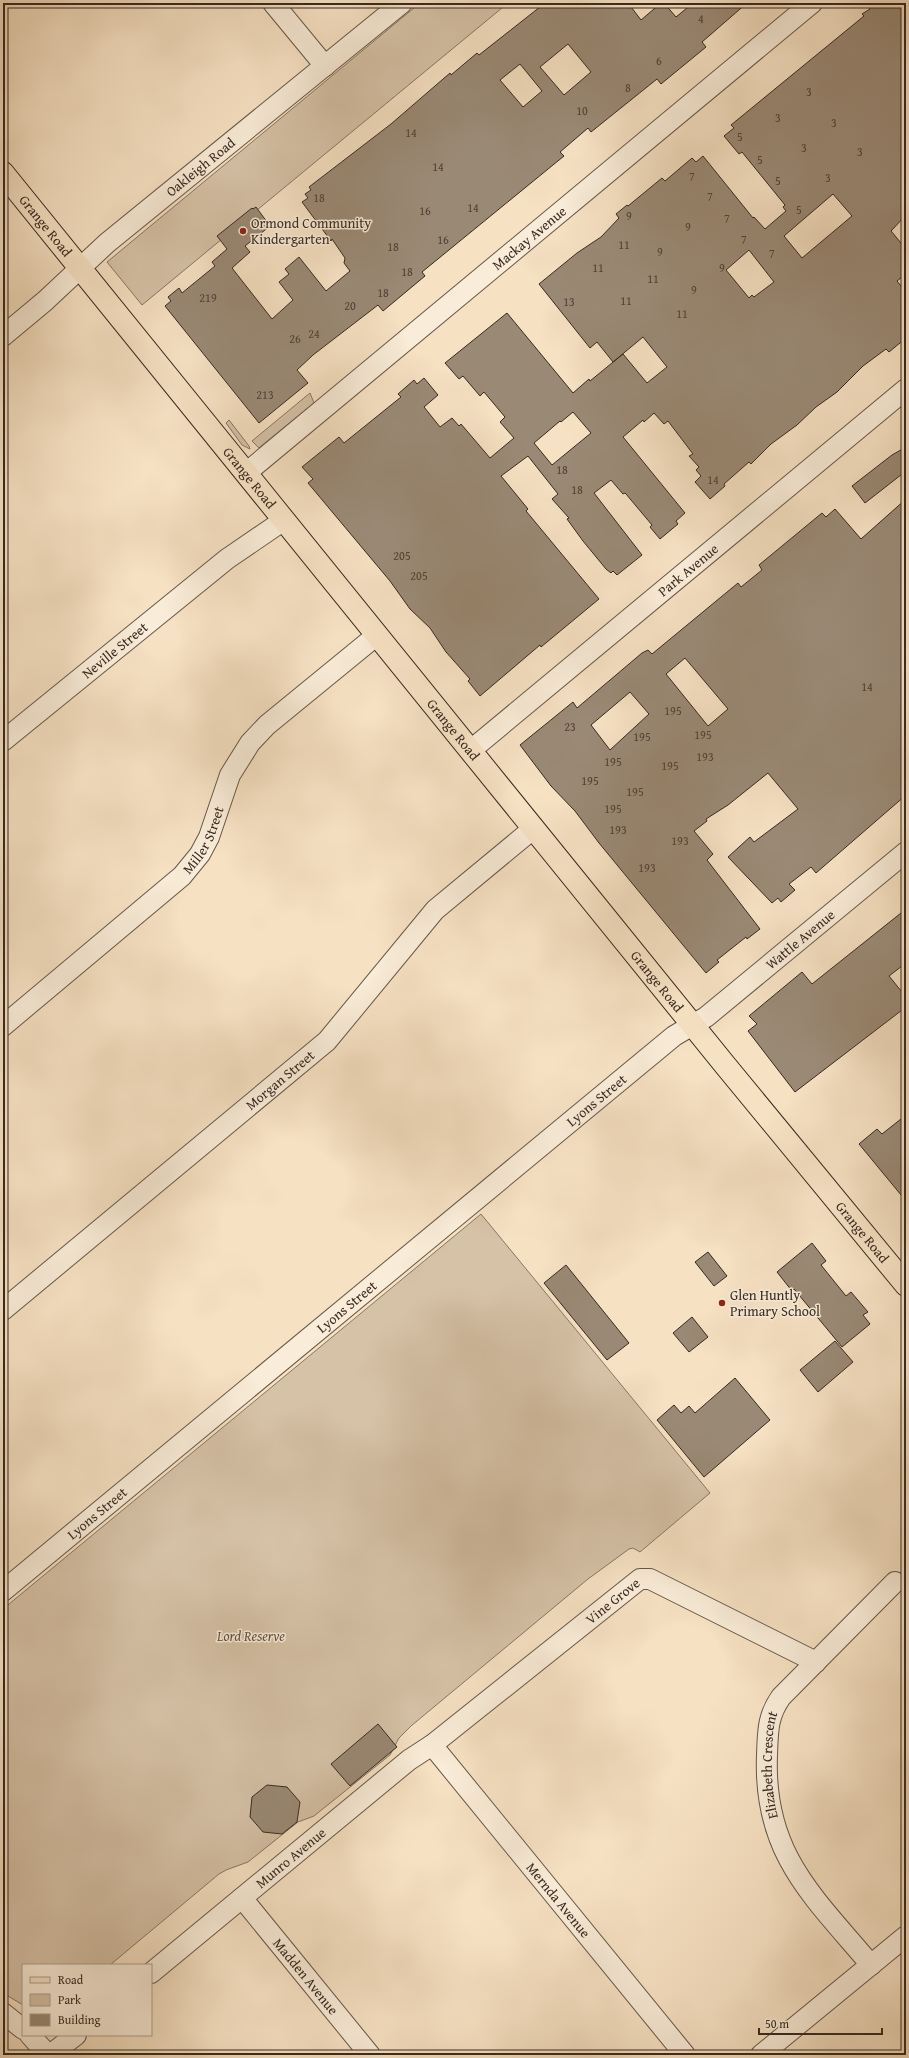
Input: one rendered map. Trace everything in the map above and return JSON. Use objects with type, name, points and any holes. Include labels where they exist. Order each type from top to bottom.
[{"type":"main road","name":"Grange Road","points":[[3,174],[906,1285]]},
{"type":"street","points":[[273,3],[325,66]]},
{"type":"street","name":"Oakleigh Road","points":[[3,336],[107,244],[402,3]]},
{"type":"street","name":"Mackay Avenue","points":[[246,473],[812,3]]},
{"type":"street","name":"Park Avenue","points":[[471,750],[906,389]]},
{"type":"street","name":"Neville Street","points":[[3,741],[280,515]]},
{"type":"street","name":"Miller Street","points":[[3,1026],[182,876],[200,854],[208,837],[230,775],[250,742],[267,725],[377,635]]},
{"type":"street","name":"Morgan Street","points":[[3,1310],[327,1041],[435,910],[534,828]]},
{"type":"street","name":"Wattle Avenue","points":[[693,1024],[712,1013],[906,852]]},
{"type":"street","name":"Lyons Street","points":[[3,1591],[674,1036],[693,1024]]},
{"type":"street","name":"Vine Grove","points":[[432,1745],[640,1579],[650,1579],[816,1662]]},
{"type":"street","name":"Elizabeth Crescent","points":[[871,1965],[821,1906],[792,1866],[776,1832],[766,1783],[770,1717],[781,1697],[895,1582]]},
{"type":"street","name":"Munro Avenue","points":[[152,1972],[409,1760],[432,1745]]},
{"type":"street","name":"Mernda Avenue","points":[[432,1745],[685,2055]]},
{"type":"street","name":"Madden Avenue","points":[[242,1898],[370,2055]]},
{"type":"street","points":[[761,2055],[906,1936]]},
{"type":"street","points":[[3,2013],[22,2028]]},
{"type":"street","points":[[31,2036],[49,2055],[75,2036]]},
{"type":"green space","points":[[420,3],[508,3],[142,305],[107,262]]},
{"type":"green space","points":[[310,393],[314,403],[259,448],[252,441]]},
{"type":"green space","points":[[229,420],[250,449],[242,445],[226,423]]},
{"type":"green space","name":"Lord Reserve","points":[[481,1214],[710,1493],[640,1552],[633,1548],[629,1549],[588,1579],[411,1726],[399,1738],[390,1755],[314,1816],[298,1822],[248,1862],[219,1874],[111,1964],[22,1964],[22,2004],[3,1993],[3,1609]]},
{"type":"building","points":[[545,3],[628,3],[641,20],[661,3],[664,3],[676,17],[693,3],[747,3],[702,42],[706,47],[661,84],[657,79],[591,132],[588,128],[560,152],[564,156],[422,272],[425,276],[383,311],[378,305],[313,355],[297,370],[308,383],[259,423],[165,306],[171,301],[168,297],[179,288],[182,293],[215,266],[212,262],[227,249],[217,236],[252,208],[253,209],[256,207],[270,226],[245,246],[250,252],[232,268],[272,319],[293,300],[279,282],[289,274],[285,269],[299,257],[326,291],[350,271],[344,263],[345,258],[332,239],[331,241],[302,202],[308,198],[305,194],[311,190],[309,187],[391,124],[450,73],[451,75],[477,53],[479,55]],"holes":[[[568,44],[591,72],[564,95],[540,67]],[[520,64],[542,91],[523,107],[500,80]]]},
{"type":"building","points":[[865,3],[899,3],[906,12],[906,215],[891,231],[906,249],[906,274],[897,281],[906,292],[906,338],[889,352],[886,349],[863,366],[837,392],[816,407],[797,425],[771,444],[751,464],[749,462],[724,484],[725,486],[710,499],[695,482],[701,476],[696,470],[699,467],[689,456],[693,454],[668,421],[664,424],[654,413],[644,422],[643,420],[623,437],[685,513],[676,521],[678,524],[660,539],[650,527],[652,525],[626,494],[623,494],[611,480],[594,493],[642,555],[617,575],[613,571],[611,573],[606,569],[583,541],[567,519],[569,518],[552,499],[558,494],[528,456],[501,476],[528,509],[526,511],[599,599],[541,647],[540,645],[480,696],[468,681],[470,679],[446,652],[430,628],[410,609],[390,581],[308,483],[313,479],[302,467],[339,437],[344,443],[401,397],[398,394],[414,380],[417,384],[424,378],[438,395],[424,407],[440,427],[452,418],[459,426],[461,424],[490,458],[514,438],[500,422],[505,417],[484,392],[480,396],[463,376],[459,379],[445,363],[507,313],[573,393],[589,379],[590,381],[623,354],[647,383],[667,367],[643,337],[613,362],[597,342],[590,348],[539,284],[577,253],[601,237],[619,218],[616,214],[662,178],[665,181],[692,158],[696,162],[703,156],[753,218],[754,217],[765,229],[786,211],[783,207],[785,205],[742,152],[739,154],[724,136],[734,128],[731,125],[864,16],[862,14],[870,9]],"holes":[[[833,194],[852,216],[802,258],[784,236]],[[749,250],[774,282],[754,297],[752,295],[749,298],[726,270]],[[573,412],[591,433],[552,465],[534,443],[560,421],[561,422]]]},
{"type":"building","points":[[906,447],[906,471],[865,503],[852,486],[892,455]]},
{"type":"building","points":[[906,499],[906,795],[816,873],[811,867],[789,884],[795,890],[781,902],[778,898],[772,903],[728,857],[750,837],[754,842],[798,809],[768,773],[728,805],[706,819],[707,821],[694,831],[713,854],[707,860],[760,929],[747,939],[746,937],[717,960],[719,962],[706,973],[599,843],[575,811],[551,786],[520,745],[573,702],[577,708],[642,653],[648,650],[652,654],[738,583],[741,587],[762,570],[759,565],[822,513],[826,517],[835,509],[861,539]],"holes":[[[685,658],[728,709],[708,726],[666,674]],[[630,692],[649,714],[610,750],[591,725]]]},
{"type":"building","points":[[906,909],[906,963],[889,976],[906,997],[906,1007],[795,1092],[748,1031],[757,1024],[749,1016],[802,972],[812,984]]},
{"type":"building","points":[[906,1115],[906,1201],[859,1144],[877,1129],[882,1134]]},
{"type":"building","points":[[812,1243],[826,1261],[821,1265],[846,1296],[851,1292],[868,1312],[863,1315],[870,1324],[842,1347],[794,1289],[792,1291],[777,1272]]},
{"type":"building","points":[[708,1252],[727,1276],[714,1286],[695,1262]]},
{"type":"building","points":[[566,1265],[629,1343],[607,1360],[544,1283]]},
{"type":"building","points":[[692,1317],[708,1337],[689,1352],[673,1333]]},
{"type":"building","points":[[835,1341],[853,1362],[818,1392],[800,1370]]},
{"type":"building","points":[[735,1378],[770,1420],[704,1477],[657,1420],[674,1405],[681,1413],[689,1406],[695,1413]]},
{"type":"building","points":[[378,1724],[397,1747],[350,1786],[331,1764]]},
{"type":"building","points":[[267,1785],[287,1787],[300,1802],[297,1822],[282,1834],[263,1832],[250,1817],[252,1797]]},
{"type":"place","name":"Ormond Community Kindergarten","points":[[243,231]]},
{"type":"place","name":"Glen Huntly Primary School","points":[[722,1303]]}]
